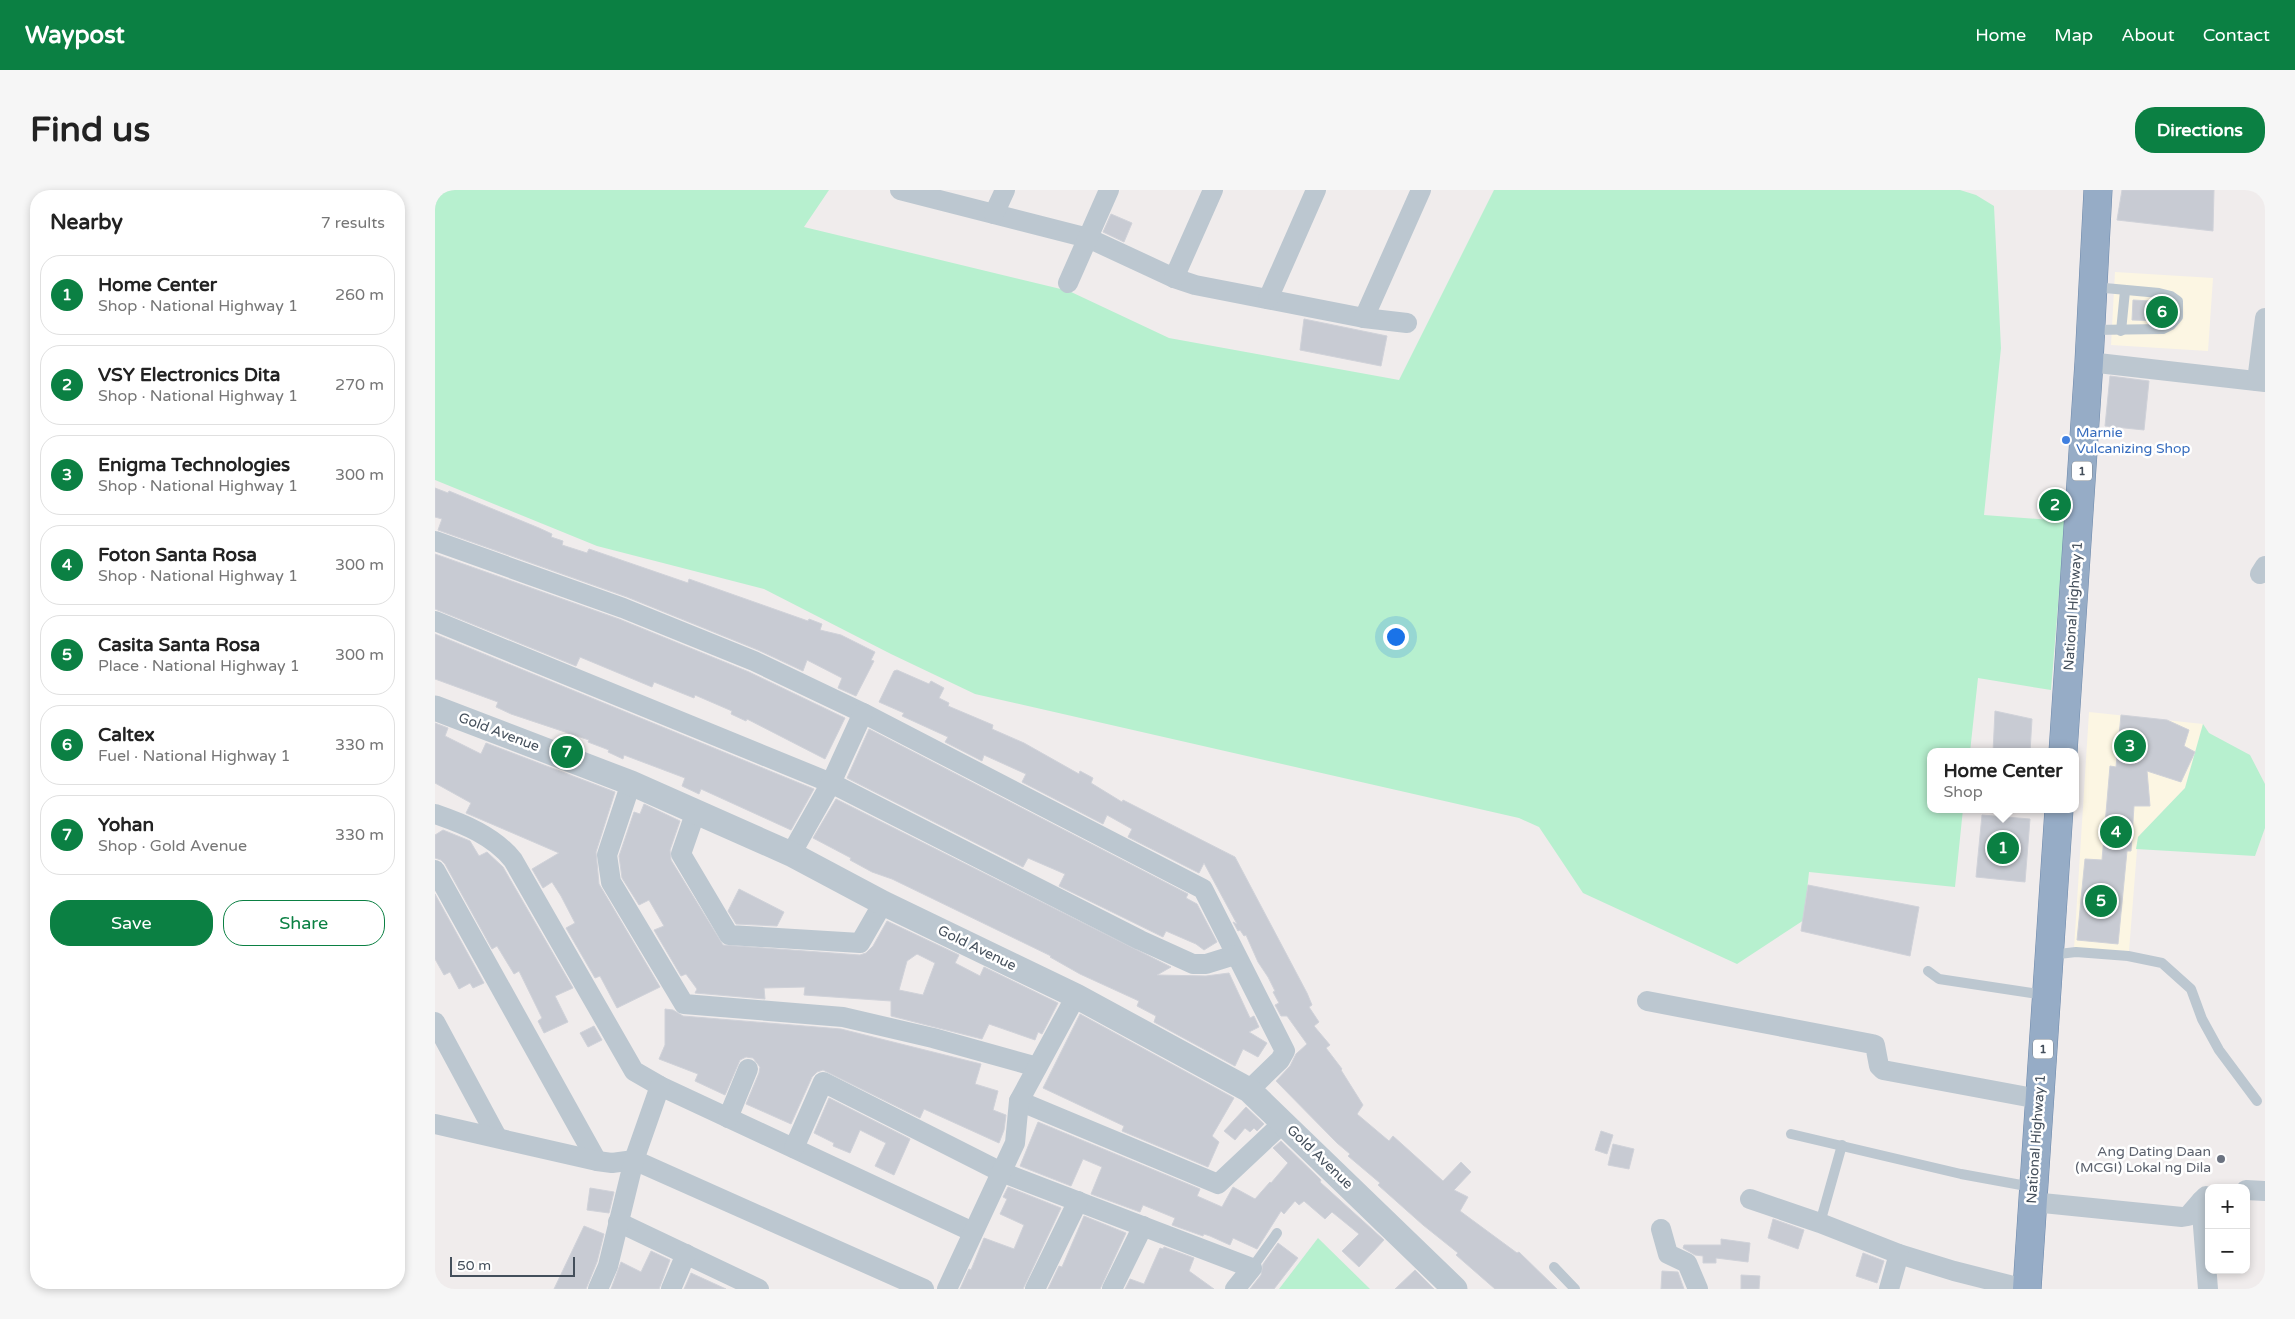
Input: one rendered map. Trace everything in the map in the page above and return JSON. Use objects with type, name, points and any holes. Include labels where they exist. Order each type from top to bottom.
[{"type":"highway","name":"National Highway 1","points":[[2063,748],[2091,330],[2098,190]]},
{"type":"highway","name":"National Highway 1","points":[[2026,1289],[2059,813]]},
{"type":"street","points":[[900,190],[1088,238],[1174,278],[1195,285],[1364,318],[1407,323]]},
{"type":"street","points":[[995,214],[1005,190]]},
{"type":"street","points":[[1068,283],[1109,190]]},
{"type":"street","points":[[1174,278],[1213,190]]},
{"type":"street","points":[[1268,299],[1316,190]]},
{"type":"street","points":[[1364,318],[1421,190]]},
{"type":"street","points":[[2089,362],[2261,381],[2265,318]]},
{"type":"street","points":[[435,541],[623,608],[753,661],[863,713],[1203,889],[1285,1051],[1280,1060],[1249,1090]]},
{"type":"street","points":[[435,621],[831,783],[1140,940],[1193,964],[1206,964],[1235,955]]},
{"type":"street","name":"Gold Avenue","points":[[435,708],[631,783],[791,854],[883,903],[1076,996],[1249,1090],[1455,1289]]},
{"type":"street","points":[[791,854],[831,783],[863,713]]},
{"type":"street","points":[[631,783],[607,855],[611,882],[684,1004],[843,1017],[933,1038],[1037,1067]]},
{"type":"street","points":[[696,811],[681,854],[729,935],[861,943],[883,903]]},
{"type":"street","points":[[435,814],[479,833],[503,847],[513,860],[634,1071],[660,1086],[973,1232]]},
{"type":"street","points":[[435,870],[597,1160]]},
{"type":"street","points":[[947,1289],[1015,1143],[1019,1101],[1076,996]]},
{"type":"street","points":[[1647,1001],[1872,1044],[1875,1045],[1879,1066],[1883,1070],[2039,1099]]},
{"type":"street","points":[[435,1022],[497,1137]]},
{"type":"street","points":[[728,1118],[748,1068]]},
{"type":"street","points":[[794,1148],[823,1082],[1001,1172],[1252,1268],[1235,1289]]},
{"type":"street","points":[[598,1289],[608,1266],[634,1160],[660,1086]]},
{"type":"street","points":[[1019,1101],[1218,1184],[1284,1122]]},
{"type":"street","points":[[435,1124],[613,1163],[634,1160],[924,1289]]},
{"type":"street","points":[[2250,1190],[2265,1191]]},
{"type":"street","points":[[2032,1195],[2182,1217],[2188,1216],[2205,1197]]},
{"type":"street","points":[[1750,1199],[1821,1222],[1899,1254],[1954,1271],[2026,1289]]},
{"type":"street","points":[[1035,1289],[1078,1201]]},
{"type":"street","points":[[618,1222],[759,1289]]},
{"type":"street","points":[[1112,1289],[1143,1226]]},
{"type":"street","points":[[1661,1229],[1668,1254],[1687,1263],[1697,1289]]},
{"type":"street","points":[[2206,1229],[2208,1289]]},
{"type":"street","points":[[671,1289],[686,1254]]},
{"type":"street","points":[[1889,1289],[1899,1254]]},
{"type":"lane","points":[[2091,330],[2163,328],[2171,325],[2178,317],[2179,304],[2171,296],[2159,292],[2125,291],[2093,286]]},
{"type":"lane","points":[[2121,330],[2125,291]]},
{"type":"lane","points":[[2049,956],[2076,952],[2119,955],[2162,963],[2191,989],[2202,1019],[2219,1050],[2257,1101]]},
{"type":"lane","points":[[1927,971],[1939,979],[2047,995]]},
{"type":"lane","points":[[1791,1134],[1961,1174],[2032,1195]]},
{"type":"lane","points":[[1821,1222],[1842,1145]]},
{"type":"lane","points":[[1252,1268],[1277,1233]]},
{"type":"lane","points":[[1554,1267],[1575,1289]]},
{"type":"shaded area","points":[[2115,272],[2213,278],[2208,351],[2111,345]]},
{"type":"shaded area","points":[[2089,712],[2203,724],[2185,788],[2138,837],[2129,951],[2074,949]]},
{"type":"green space","points":[[435,190],[829,190],[804,227],[1069,291],[1169,338],[1399,380],[1494,190],[1960,190],[1976,195],[1994,206],[2001,348],[1984,515],[2065,521],[2051,690],[1978,678],[1970,748],[1927,748],[1927,813],[1963,813],[1955,887],[1809,872],[1804,920],[1737,964],[1583,893],[1539,827],[1519,818],[975,694],[891,654],[764,589],[597,546],[435,480]]},
{"type":"green space","points":[[2203,724],[2209,733],[2250,755],[2265,784],[2265,828],[2255,856],[2136,849],[2138,837],[2185,788]]},
{"type":"green space","points":[[1318,1238],[1370,1289],[1279,1289]]},
{"type":"building","points":[[2122,190],[2214,190],[2213,231],[2117,220]]},
{"type":"building","points":[[1111,214],[1132,223],[1124,242],[1103,232]]},
{"type":"building","points":[[2133,300],[2168,302],[2168,318],[2163,321],[2132,320]]},
{"type":"building","points":[[1304,319],[1387,336],[1381,366],[1300,350]]},
{"type":"building","points":[[2110,376],[2149,381],[2144,430],[2105,426]]},
{"type":"building","points":[[435,488],[448,493],[449,491],[539,528],[552,534],[551,537],[563,541],[562,545],[587,553],[589,549],[688,583],[689,579],[808,621],[809,619],[822,624],[820,630],[841,635],[875,652],[871,660],[874,661],[856,696],[838,688],[842,678],[807,660],[803,671],[758,650],[627,597],[438,530],[442,519],[435,517]]},
{"type":"building","points":[[435,554],[619,619],[749,672],[845,718],[825,759],[747,719],[746,721],[731,714],[732,711],[695,695],[694,698],[654,682],[652,687],[580,657],[576,666],[435,609]]},
{"type":"building","points":[[435,634],[814,789],[791,830],[701,789],[699,794],[682,786],[685,778],[624,755],[623,759],[608,752],[609,750],[588,742],[589,740],[511,714],[496,707],[498,702],[435,679]]},
{"type":"building","points":[[897,670],[929,684],[931,681],[944,688],[939,698],[949,703],[948,706],[993,725],[992,729],[1024,743],[1079,774],[1080,771],[1093,778],[1091,783],[1122,802],[1123,800],[1235,857],[1307,993],[1312,1005],[1309,1007],[1319,1022],[1314,1026],[1330,1045],[1326,1048],[1342,1069],[1363,1105],[1357,1114],[1389,1141],[1393,1136],[1443,1181],[1461,1162],[1471,1172],[1454,1190],[1468,1197],[1460,1211],[1517,1253],[1519,1252],[1557,1289],[1495,1289],[1456,1255],[1458,1253],[1378,1185],[1380,1183],[1348,1156],[1350,1154],[1276,1081],[1290,1066],[1296,1054],[1307,1044],[1287,1016],[1281,1016],[1275,1005],[1279,1003],[1273,992],[1275,991],[1268,977],[1258,962],[1246,935],[1244,936],[1240,930],[1238,931],[1233,922],[1237,924],[1204,863],[1199,873],[1128,837],[1132,829],[1107,815],[1103,824],[1022,782],[1026,774],[984,755],[982,761],[945,742],[948,737],[902,716],[904,713],[879,702],[894,671]]},
{"type":"building","points":[[1995,711],[2032,719],[2030,748],[1993,748]]},
{"type":"building","points":[[2121,715],[2167,720],[2189,730],[2184,746],[2195,752],[2181,782],[2147,771],[2150,806],[2134,806],[2131,851],[2127,851],[2118,944],[2077,940],[2085,859],[2102,860],[2110,766],[2116,767]]},
{"type":"building","points":[[435,723],[448,728],[445,736],[481,754],[486,743],[615,792],[596,852],[599,884],[660,987],[617,1008],[600,976],[595,978],[566,928],[575,923],[561,896],[552,882],[543,888],[532,869],[559,853],[466,813],[471,803],[435,783]]},
{"type":"building","points":[[869,729],[1188,894],[1186,898],[1197,904],[1217,942],[1204,950],[1196,944],[1166,931],[1163,937],[1059,886],[1065,874],[1028,858],[1023,867],[847,778]]},
{"type":"building","points":[[836,799],[1171,967],[1157,975],[1206,976],[1229,973],[1250,1018],[1254,1016],[1259,1027],[1249,1032],[1267,1043],[1258,1057],[1243,1049],[1235,1066],[1154,1022],[1156,1016],[1137,1006],[1139,1001],[1080,974],[1051,956],[850,860],[851,858],[813,838]]},
{"type":"building","points":[[644,804],[680,821],[670,850],[671,860],[723,945],[860,955],[866,953],[873,946],[887,921],[959,955],[955,963],[980,976],[984,967],[1058,1003],[1042,1034],[1038,1032],[1035,1040],[989,1024],[982,1039],[891,1016],[891,1001],[804,995],[805,987],[764,988],[765,999],[695,993],[697,989],[686,974],[681,976],[654,930],[664,926],[649,900],[639,905],[622,878],[619,856],[634,812],[640,814]],"holes":[[[917,954],[935,963],[923,995],[899,990],[907,961]]]},
{"type":"building","points":[[1982,815],[2030,819],[2025,882],[1976,877]]},
{"type":"building","points":[[443,830],[470,841],[479,856],[487,852],[503,867],[573,988],[555,996],[568,1022],[544,1033],[538,1021],[542,1018],[519,971],[514,974],[497,946],[492,949],[445,864],[435,858],[435,835]]},
{"type":"building","points":[[1808,885],[1919,907],[1910,956],[1801,931]]},
{"type":"building","points":[[739,889],[784,912],[777,926],[736,924],[728,911]]},
{"type":"building","points":[[435,894],[484,983],[473,988],[470,983],[459,989],[450,972],[444,975],[435,959]]},
{"type":"building","points":[[665,1009],[673,1010],[683,1016],[841,1029],[981,1064],[975,1084],[998,1091],[993,1110],[1006,1115],[1004,1130],[999,1143],[924,1109],[920,1118],[823,1070],[817,1072],[812,1077],[791,1124],[746,1104],[760,1067],[753,1058],[746,1057],[740,1060],[725,1095],[695,1081],[698,1074],[659,1059],[665,1045]]},
{"type":"building","points":[[1080,1014],[1234,1098],[1212,1136],[1219,1142],[1208,1167],[1122,1131],[1124,1126],[1043,1088]]},
{"type":"building","points":[[594,1026],[602,1040],[588,1047],[580,1033]]},
{"type":"building","points":[[829,1098],[910,1139],[894,1175],[875,1166],[886,1143],[860,1130],[850,1153],[833,1146],[834,1143],[814,1133]]},
{"type":"building","points":[[1246,1107],[1264,1124],[1257,1131],[1254,1128],[1250,1132],[1245,1128],[1235,1140],[1224,1131]]},
{"type":"building","points":[[1038,1122],[1200,1189],[1197,1196],[1222,1207],[1233,1187],[1255,1199],[1271,1183],[1288,1163],[1273,1148],[1281,1141],[1321,1180],[1320,1182],[1384,1240],[1359,1267],[1342,1251],[1359,1234],[1332,1212],[1325,1219],[1304,1201],[1299,1205],[1295,1201],[1284,1214],[1281,1211],[1257,1249],[1233,1238],[1230,1245],[1204,1234],[1203,1236],[1172,1225],[1175,1218],[1143,1205],[1140,1212],[1091,1194],[1102,1167],[1083,1159],[1071,1186],[1020,1166]]},
{"type":"building","points":[[1601,1131],[1613,1135],[1607,1154],[1595,1150]]},
{"type":"building","points":[[1613,1144],[1634,1149],[1629,1169],[1608,1165]]},
{"type":"building","points":[[1008,1187],[1061,1208],[1023,1289],[960,1289],[969,1269],[971,1270],[984,1238],[1014,1249],[1024,1225],[1000,1214],[1007,1199],[1003,1197]]},
{"type":"building","points":[[590,1188],[614,1192],[609,1213],[587,1210]]},
{"type":"building","points":[[1084,1216],[1126,1233],[1100,1289],[1048,1289],[1059,1266],[1062,1267]]},
{"type":"building","points":[[1773,1219],[1804,1230],[1798,1249],[1768,1238]]},
{"type":"building","points":[[584,1226],[604,1234],[597,1262],[586,1289],[554,1289]]},
{"type":"building","points":[[1721,1239],[1750,1243],[1748,1262],[1716,1258],[1716,1263],[1703,1263],[1703,1256],[1695,1255],[1683,1248],[1684,1245],[1721,1245]]},
{"type":"building","points":[[1278,1243],[1298,1258],[1274,1289],[1250,1289],[1261,1275],[1263,1264]]},
{"type":"building","points":[[1164,1247],[1194,1258],[1189,1271],[1214,1289],[1125,1289],[1130,1279],[1144,1284],[1160,1248],[1163,1249]]},
{"type":"building","points":[[651,1251],[670,1260],[659,1289],[611,1289],[621,1262],[641,1272]]},
{"type":"building","points":[[1863,1253],[1884,1261],[1877,1283],[1856,1276]]},
{"type":"building","points":[[1415,1270],[1434,1289],[1395,1289]]},
{"type":"building","points":[[1662,1271],[1678,1272],[1684,1289],[1661,1289]]},
{"type":"building","points":[[691,1273],[726,1289],[684,1289]]},
{"type":"building","points":[[1741,1275],[1760,1276],[1759,1289],[1741,1289]]},
{"type":"place","name":"Caltex","points":[[2162,312]]},
{"type":"place","name":"Marnie Vulcanizing Shop","points":[[2066,440]]},
{"type":"place","name":"VSY Electronics Dita","points":[[2055,505]]},
{"type":"place","name":"Enigma Technologies","points":[[2130,746]]},
{"type":"place","name":"Yohan","points":[[567,752]]},
{"type":"place","name":"Foton Santa Rosa","points":[[2116,832]]},
{"type":"place","name":"Home Center","points":[[2003,848]]},
{"type":"place","name":"Casita Santa Rosa","points":[[2101,901]]},
{"type":"place","name":"Ang Dating Daan (MCGI) Lokal ng Dila","points":[[2221,1159]]}]
